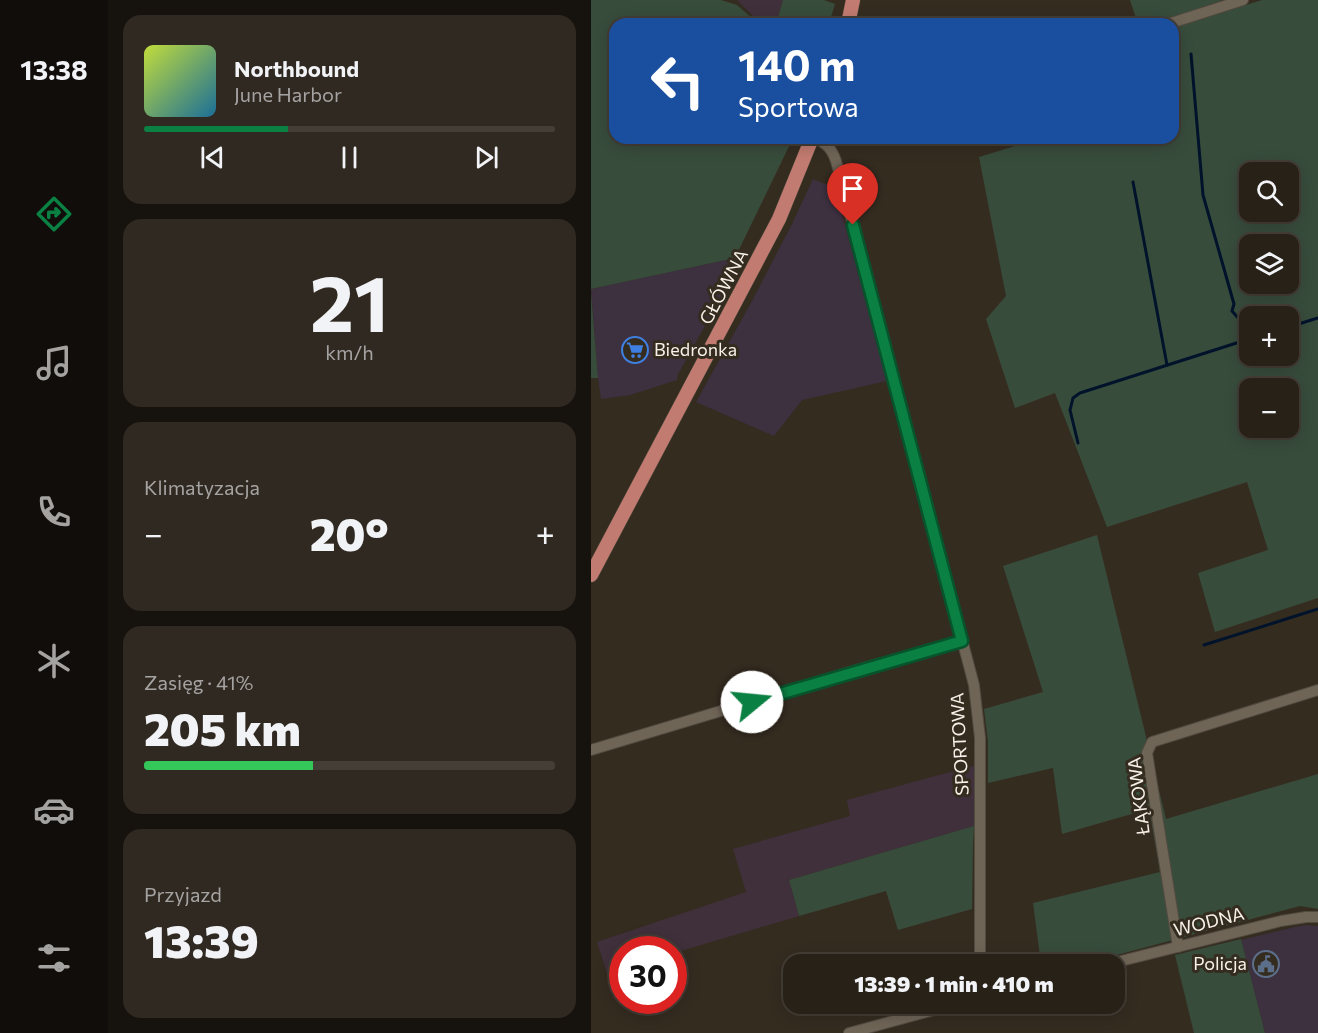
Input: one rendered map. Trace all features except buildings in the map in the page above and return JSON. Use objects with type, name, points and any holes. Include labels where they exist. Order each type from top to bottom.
[{"type":"main road","points":[[849,18],[853,0]]},
{"type":"main road","name":"GŁÓWNA","points":[[591,575],[779,219],[811,144]]},
{"type":"street","points":[[1179,20],[1243,0]]},
{"type":"street","name":"SPORTOWA","points":[[832,144],[974,685],[980,738],[980,954]]},
{"type":"street","points":[[591,750],[867,667],[962,641]]},
{"type":"street","name":"ŁĄKOWA","points":[[1178,947],[1147,753],[1152,741],[1318,690]]},
{"type":"street","name":"WODNA","points":[[1125,960],[1281,921],[1306,916],[1318,917]]},
{"type":"street","points":[[849,1033],[919,1014]]},
{"type":"shaded area","points":[[737,0],[783,0],[778,18],[755,18]]},
{"type":"shaded area","points":[[813,179],[835,188],[887,381],[802,400],[774,436],[696,402],[752,301]]},
{"type":"shaded area","points":[[744,256],[677,376],[677,380],[630,395],[601,399],[591,289]]},
{"type":"shaded area","points":[[976,765],[974,826],[789,880],[799,916],[687,949],[687,936],[615,936],[746,892],[733,849],[850,816],[847,800]]},
{"type":"shaded area","points":[[1306,925],[1318,926],[1318,1033],[1265,1033],[1241,940]]},
{"type":"shaded area","points":[[609,938],[609,972],[607,973],[597,942]]},
{"type":"green space","points":[[591,0],[721,0],[737,5],[752,18],[609,18],[609,144],[790,144],[735,258],[591,289]]},
{"type":"green space","points":[[783,0],[824,0],[835,4],[831,18],[778,18]]},
{"type":"green space","points":[[1130,0],[1223,0],[1170,18],[1136,18]]},
{"type":"green space","points":[[1262,0],[1318,0],[1318,598],[1215,632],[1198,573],[1268,550],[1247,482],[1107,527],[1055,393],[1015,408],[986,319],[1006,296],[979,157],[1021,144],[1179,144],[1179,26]]},
{"type":"green space","points":[[591,292],[598,378],[591,378]]},
{"type":"green space","points":[[1097,535],[1166,819],[1318,774],[1318,909],[1300,906],[1120,954],[1040,954],[1033,903],[1160,872],[1149,809],[1062,834],[1053,768],[988,783],[988,741],[984,709],[1043,692],[1003,566]]},
{"type":"green space","points":[[974,826],[972,909],[898,930],[886,891],[799,916],[789,880]]},
{"type":"green space","points":[[1241,939],[1265,1033],[1194,1033],[1175,955]]},
{"type":"waterway","points":[[1191,54],[1203,195],[1234,304],[1232,311],[1239,319]]},
{"type":"waterway","points":[[1133,182],[1167,365]]},
{"type":"waterway","points":[[1299,324],[1318,318]]},
{"type":"waterway","points":[[1078,443],[1070,410],[1073,398],[1080,393],[1239,342]]},
{"type":"waterway","points":[[1204,645],[1318,609]]},
{"type":"place","name":"Biedronka","points":[[635,350]]},
{"type":"place","name":"Policja","points":[[1266,964]]},
{"type":"route","points":[[752,702],[962,641],[853,225]]}]
